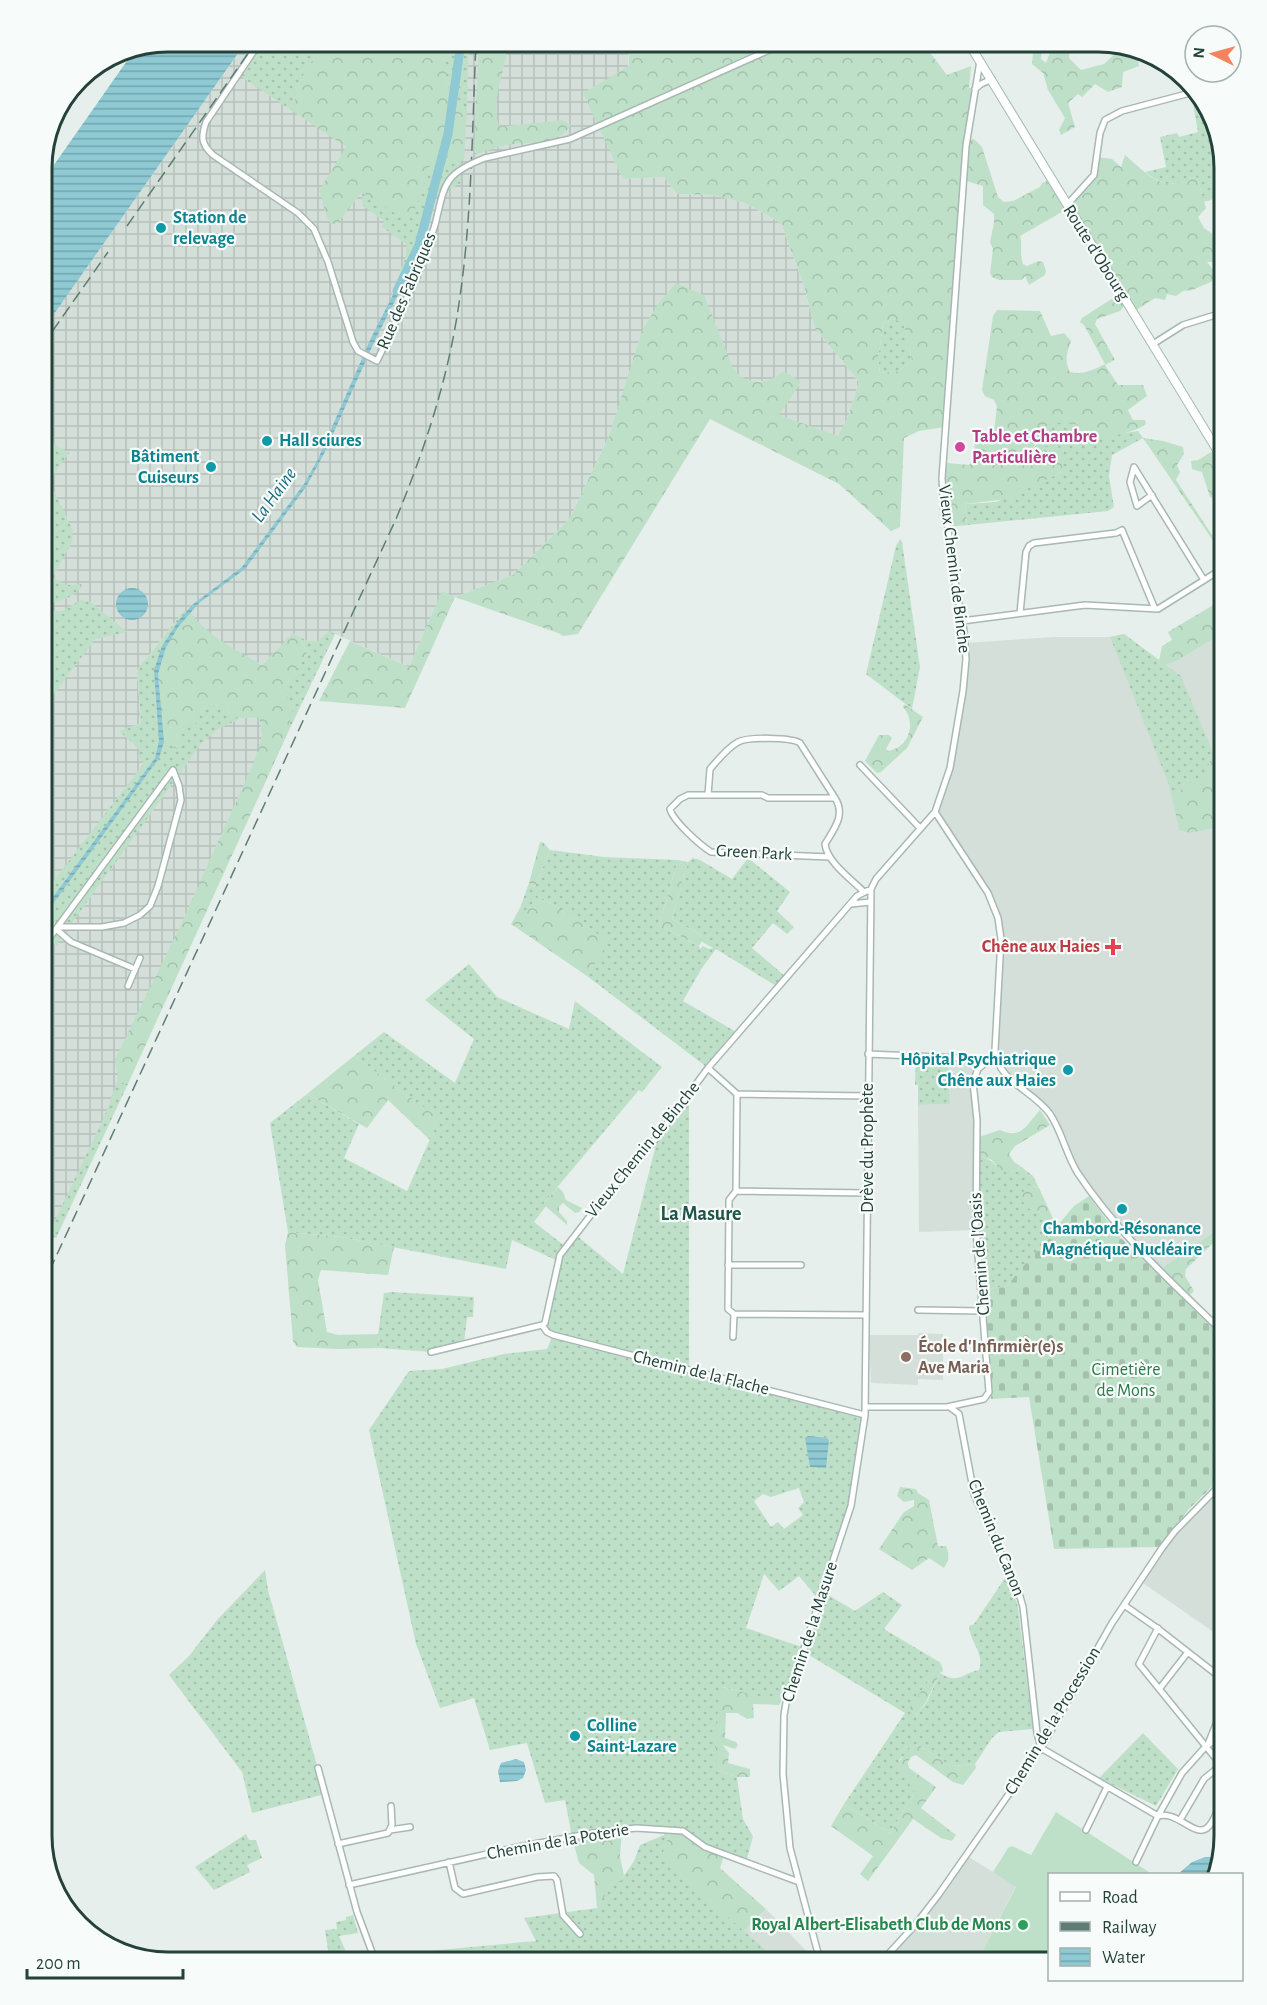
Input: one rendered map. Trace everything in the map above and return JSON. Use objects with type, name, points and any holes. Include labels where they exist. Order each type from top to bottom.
[{"type":"main road","name":"Route d'Obourg","points":[[975,53],[1214,445]]},
{"type":"street","name":"Rue des Fabriques","points":[[253,52],[206,122],[201,135],[202,140],[206,149],[213,155],[298,213],[314,228],[325,254],[355,346],[361,353],[378,361],[417,277],[435,225],[445,186],[450,177],[461,168],[485,158],[570,139],[764,53]]},
{"type":"street","name":"Vieux Chemin de Binche","points":[[542,1325],[545,1323],[548,1312],[560,1255],[600,1203],[654,1141],[708,1068],[850,904],[871,888],[876,879],[935,812],[950,768],[966,659],[948,527],[944,516],[942,478],[966,146],[980,61]]},
{"type":"street","points":[[975,89],[992,79]]},
{"type":"street","points":[[1067,205],[1094,175],[1100,133],[1105,120],[1122,111],[1187,94]]},
{"type":"street","points":[[1153,344],[1183,325],[1214,315]]},
{"type":"street","points":[[1152,495],[1137,506],[1130,482],[1134,467],[1152,495],[1204,580]]},
{"type":"street","points":[[1020,613],[1026,552],[1029,546],[1034,543],[1116,533],[1122,530],[1155,609]]},
{"type":"street","points":[[962,621],[1085,605],[1155,609],[1164,607],[1214,574]]},
{"type":"street","points":[[708,795],[710,769],[736,742],[746,739],[797,741],[841,809],[840,818],[825,844],[830,857],[864,892]]},
{"type":"street","points":[[860,765],[920,828]]},
{"type":"street","points":[[53,934],[173,770],[181,800],[158,886],[150,906],[140,915],[124,923],[102,927],[57,928]]},
{"type":"street","name":"Green Park","points":[[830,857],[711,852],[677,820],[670,809],[684,796],[762,795],[768,798],[835,798]]},
{"type":"street","points":[[935,812],[988,893],[998,918],[1000,939],[995,1050],[1004,1073],[1050,1114],[1076,1171],[1116,1223],[1148,1260],[1214,1323]]},
{"type":"street","name":"Drève du Prophète","points":[[865,1407],[871,888]]},
{"type":"street","points":[[850,904],[870,902]]},
{"type":"street","points":[[57,928],[71,942],[135,969]]},
{"type":"street","points":[[128,986],[140,958]]},
{"type":"street","points":[[868,1054],[961,1058],[984,1064],[997,1060]]},
{"type":"street","name":"Chemin de l'Oasis","points":[[865,1407],[957,1406],[981,1400],[989,1392],[975,1218],[976,1120],[973,1082],[978,1069],[984,1064]]},
{"type":"street","points":[[708,1068],[737,1094],[868,1096]]},
{"type":"street","points":[[737,1094],[736,1191],[729,1200],[728,1309],[734,1314],[866,1315]]},
{"type":"street","points":[[736,1191],[867,1192]]},
{"type":"street","points":[[728,1265],[801,1265]]},
{"type":"street","points":[[918,1310],[983,1311]]},
{"type":"street","points":[[733,1337],[734,1314]]},
{"type":"street","points":[[432,1352],[542,1325]]},
{"type":"street","name":"Chemin de la Flache","points":[[542,1325],[547,1332],[553,1335],[865,1414]]},
{"type":"street","name":"Chemin de la Masure","points":[[818,1952],[790,1848],[783,1774],[784,1709],[851,1506],[865,1407]]},
{"type":"street","name":"Chemin du Canon","points":[[946,1407],[955,1409],[959,1414],[974,1494],[1019,1593],[1023,1607],[1036,1733],[1041,1748]]},
{"type":"street","name":"Chemin de la Procession","points":[[890,1952],[939,1894],[1041,1748],[1091,1658],[1168,1539],[1214,1491]]},
{"type":"street","points":[[1124,1605],[1214,1671]]},
{"type":"street","points":[[1158,1628],[1138,1661],[1214,1754]]},
{"type":"street","points":[[1160,1688],[1188,1652]]},
{"type":"street","points":[[1207,1746],[1214,1729]]},
{"type":"street","points":[[1136,1862],[1182,1773],[1214,1741]]},
{"type":"street","points":[[1041,1748],[1158,1816],[1166,1814],[1197,1830],[1209,1827],[1214,1818]]},
{"type":"street","points":[[318,1768],[349,1885],[372,1952]]},
{"type":"street","points":[[1180,1820],[1204,1779],[1214,1772]]},
{"type":"street","points":[[1086,1830],[1107,1787]]},
{"type":"street","points":[[390,1830],[391,1806]]},
{"type":"street","points":[[338,1844],[410,1827]]},
{"type":"street","name":"Chemin de la Poterie","points":[[349,1885],[449,1862],[615,1830],[675,1829],[687,1832],[705,1847],[799,1882]]},
{"type":"street","name":"Chemin de la Poterie","points":[[449,1862],[455,1888],[463,1894],[537,1877],[554,1876],[557,1880],[563,1915],[580,1934]]},
{"type":"shaded area","points":[[239,52],[629,52],[626,179],[664,177],[677,194],[712,195],[745,203],[781,223],[804,286],[815,328],[859,382],[848,417],[838,437],[778,415],[801,382],[773,380],[754,382],[740,378],[733,368],[609,436],[570,518],[513,575],[455,597],[442,592],[409,667],[335,634],[56,1238],[52,1237],[53,316]],"holes":[[[184,611],[140,750],[120,731],[141,723],[137,670]],[[293,634],[307,641],[318,641],[284,687],[225,644],[262,665]]]},
{"type":"shaded area","name":"Chêne aux Haies","points":[[1124,634],[1164,665],[1175,662],[1214,639],[1214,752],[1190,833],[1213,827],[1214,832],[1214,1232],[1159,1270],[1148,1260],[1076,1171],[1050,1114],[1004,1073],[997,1060],[1001,939],[994,906],[935,812],[945,786],[963,691],[965,643],[1054,637],[1110,637]]},
{"type":"shaded area","points":[[948,1058],[984,1064],[978,1069],[974,1090],[976,1230],[919,1232],[918,1105],[950,1104]]},
{"type":"shaded area","name":"École d'Infirmièr(e)s Ave Maria","points":[[918,1333],[943,1334],[943,1380],[918,1379],[918,1385],[871,1383],[869,1335],[918,1335]]},
{"type":"shaded area","points":[[1214,1491],[1214,1632],[1140,1581],[1162,1548]]},
{"type":"shaded area","points":[[967,1856],[1016,1886],[982,1952],[891,1952]]},
{"type":"shaded area","points":[[766,1909],[807,1952],[766,1952],[744,1931]]},
{"type":"green space","points":[[257,52],[318,52],[294,90],[297,114],[240,76]]},
{"type":"green space","points":[[318,52],[441,52],[446,66],[448,90],[467,110],[464,160],[450,164],[432,159],[412,217],[407,221],[362,192],[338,223],[331,224],[319,191],[346,147],[297,114],[294,90]]},
{"type":"green space","points":[[441,52],[469,52],[467,110],[448,90],[446,66]]},
{"type":"green space","points":[[479,52],[506,52],[496,104],[499,127],[562,120],[571,125],[565,132],[551,140],[506,145],[474,155]]},
{"type":"green space","points":[[629,52],[930,53],[947,75],[971,66],[969,88],[975,89],[968,140],[974,139],[982,147],[998,197],[1004,202],[1013,201],[1050,180],[1067,205],[1094,175],[1097,157],[1112,159],[1121,167],[1125,155],[1150,176],[1165,183],[1197,177],[1206,208],[1198,217],[1204,228],[1214,235],[1214,260],[1207,262],[1214,271],[1214,281],[1192,290],[1183,291],[1176,296],[1167,294],[1165,300],[1155,298],[1133,312],[1127,303],[1120,311],[1097,319],[1095,324],[1115,360],[1105,365],[1118,385],[1143,385],[1147,396],[1128,410],[1133,420],[1145,420],[1146,424],[1125,433],[1084,442],[1076,424],[1050,422],[1026,460],[1041,456],[1045,448],[1054,442],[1062,451],[1062,472],[1007,499],[965,504],[967,525],[948,527],[944,516],[943,465],[948,463],[969,465],[975,454],[978,439],[994,433],[997,406],[994,400],[985,396],[982,390],[993,316],[997,310],[1040,311],[1051,336],[1064,333],[1071,341],[1067,353],[1070,372],[1084,372],[1105,364],[1084,325],[1080,322],[1082,318],[1121,293],[1069,208],[1020,236],[1023,264],[1027,266],[1038,261],[1043,262],[1045,275],[1029,285],[1025,276],[1022,280],[999,280],[992,277],[990,273],[993,249],[990,242],[994,214],[983,205],[983,186],[963,180],[945,427],[919,431],[904,438],[900,527],[891,531],[839,484],[710,419],[578,634],[563,636],[455,597],[513,575],[570,518],[609,436],[642,331],[658,304],[676,283],[704,295],[733,368],[739,374],[757,382],[771,379],[784,371],[801,382],[779,415],[838,436],[848,417],[859,382],[815,328],[804,286],[781,223],[745,203],[712,195],[677,194],[664,177],[626,179],[621,175],[583,93],[629,66]],"holes":[[[891,319],[903,322],[912,361],[898,371],[880,373],[878,359],[883,324]]]},
{"type":"green space","points":[[1033,53],[1042,53],[1041,59],[1046,63],[1050,53],[1070,53],[1069,58],[1081,70],[1104,64],[1114,54],[1138,60],[1139,66],[1123,72],[1122,87],[1108,92],[1095,84],[1082,97],[1078,94],[1068,103],[1075,127],[1061,135],[1059,130],[1065,118],[1048,90],[1043,73],[1032,64]]},
{"type":"green space","points":[[1192,100],[1203,117],[1214,154],[1214,199],[1204,202],[1197,177],[1170,184],[1145,172],[1166,167],[1160,137],[1177,133],[1179,137],[1198,132]]},
{"type":"green space","points":[[432,159],[450,164],[461,161],[461,183],[436,196],[424,243],[407,277],[399,272],[404,263],[407,245],[382,227],[384,221],[363,206],[362,192],[407,220],[412,217]]},
{"type":"green space","points":[[891,319],[903,321],[912,361],[898,371],[880,373],[878,359],[883,324]]},
{"type":"green space","points":[[1051,420],[1076,424],[1084,442],[1104,436],[1138,431],[1143,438],[1112,455],[1109,476],[1114,507],[1108,511],[967,525],[965,504],[996,502],[1062,472],[1062,451],[1045,448],[1041,456],[1026,461],[1026,457],[1037,444],[1038,438]]},
{"type":"green space","points":[[1143,438],[1183,447],[1184,454],[1177,465],[1180,472],[1176,480],[1214,538],[1214,542]]},
{"type":"green space","points":[[53,443],[69,453],[53,476]]},
{"type":"green space","points":[[1211,452],[1214,453],[1214,498],[1210,497],[1202,472],[1192,469],[1191,461],[1198,460]]},
{"type":"green space","points":[[53,489],[73,530],[72,542],[53,577],[66,585],[81,584],[82,587],[64,600],[53,603]]},
{"type":"green space","points":[[900,539],[920,667],[912,709],[866,674],[896,546]]},
{"type":"green space","points":[[442,591],[455,597],[405,708],[319,701],[350,641],[409,667]]},
{"type":"green space","points":[[81,600],[91,602],[127,632],[95,639],[53,696],[53,611],[62,611]]},
{"type":"green space","points":[[1214,605],[1214,639],[1175,662],[1164,665],[1159,661],[1162,646],[1172,640],[1168,632]]},
{"type":"green space","points":[[184,611],[190,612],[182,730],[195,724],[204,708],[223,703],[229,712],[240,719],[218,729],[201,744],[56,945],[53,942],[53,882],[144,763],[138,758],[140,750],[119,731],[141,723],[137,670]]},
{"type":"green space","points":[[190,612],[214,636],[262,665],[293,633],[303,643],[307,654],[284,687],[292,709],[289,730],[127,1086],[118,1079],[115,1059],[175,937],[254,762],[262,736],[259,717],[238,717],[230,713],[222,703],[204,708],[195,724],[182,730],[177,749],[164,742],[157,692],[157,673],[168,643]]},
{"type":"green space","points":[[329,631],[335,634],[289,730],[292,709],[284,687],[307,654],[303,643],[293,633],[307,641],[318,641]]},
{"type":"green space","points":[[1124,634],[1181,676],[1213,753],[1206,773],[1172,797],[1110,637]]},
{"type":"green space","points":[[904,704],[923,717],[907,748],[877,773],[865,761],[879,735],[889,735],[892,738],[886,749],[888,751],[901,745],[909,734],[910,720],[903,707]]},
{"type":"green space","points":[[1213,753],[1214,833],[1213,828],[1190,833],[1179,830],[1172,797],[1206,773]]},
{"type":"green space","points":[[540,842],[550,850],[535,887],[529,883]]},
{"type":"green space","points":[[550,850],[604,857],[678,860],[659,925],[699,946],[700,949],[703,946],[713,948],[699,940],[701,935],[672,919],[688,862],[693,858],[732,879],[748,858],[790,892],[777,911],[794,927],[787,934],[773,923],[752,948],[786,977],[778,987],[716,949],[683,1001],[738,1033],[708,1068],[587,976],[608,941],[539,896],[526,912],[520,908],[529,883],[535,887]]},
{"type":"green space","points":[[678,860],[688,862],[672,919],[701,935],[699,939],[702,941],[699,946],[659,925]]},
{"type":"green space","points":[[539,896],[609,941],[587,976],[511,924],[520,908],[526,911]]},
{"type":"green space","points":[[469,964],[497,997],[569,1029],[575,1001],[662,1067],[642,1092],[639,1090],[544,1203],[546,1206],[534,1222],[566,1247],[576,1235],[623,1274],[655,1149],[654,1141],[689,1093],[689,1370],[865,1415],[851,1506],[823,1592],[855,1611],[883,1592],[902,1605],[884,1629],[941,1663],[909,1710],[916,1715],[927,1702],[940,1673],[956,1678],[979,1670],[979,1653],[969,1626],[974,1624],[1007,1575],[1014,1592],[1033,1729],[999,1732],[992,1738],[975,1764],[951,1766],[917,1744],[899,1760],[915,1792],[890,1833],[844,1804],[905,1713],[804,1652],[788,1697],[781,1695],[774,1701],[723,1687],[717,1770],[737,1777],[743,1819],[753,1836],[746,1863],[670,1830],[662,1858],[768,1952],[428,1951],[536,1941],[524,1918],[597,1908],[613,1881],[621,1880],[634,1861],[640,1845],[664,1835],[665,1830],[636,1828],[572,1837],[565,1800],[545,1803],[527,1743],[490,1750],[474,1698],[440,1708],[416,1644],[369,1430],[409,1371],[442,1369],[504,1354],[547,1349],[553,1335],[547,1332],[545,1322],[558,1261],[512,1240],[506,1269],[341,1237],[288,1232],[270,1123],[307,1094],[359,1124],[344,1158],[407,1191],[439,1119],[354,1056],[384,1032],[455,1083],[474,1039],[425,1000]],"holes":[[[799,1488],[804,1502],[798,1508],[803,1515],[784,1529],[778,1522],[771,1527],[754,1501],[763,1494],[771,1497]],[[764,1574],[779,1591],[799,1576],[820,1601],[805,1648],[746,1628]]]},
{"type":"green space","points":[[354,1056],[440,1119],[430,1140],[388,1100],[367,1128],[307,1094]]},
{"type":"green space","points":[[916,1056],[948,1058],[950,1104],[918,1105],[918,1085],[915,1085]]},
{"type":"green space","points":[[118,1079],[127,1086],[56,1238],[52,1234],[52,1226],[105,1115]]},
{"type":"green space","points":[[1040,1110],[1050,1125],[1015,1146],[1009,1154],[1020,1166],[1017,1172],[1001,1171],[992,1160],[976,1152],[976,1138],[1000,1130],[1007,1133],[1019,1132]]},
{"type":"green space","points":[[976,1152],[996,1166],[1014,1172],[1018,1171],[1020,1166],[1033,1176],[1039,1188],[1033,1186],[1027,1208],[1037,1211],[1044,1217],[1047,1239],[1006,1287],[981,1289]]},
{"type":"green space","points":[[1028,1185],[1039,1188],[1057,1227],[1047,1239],[1044,1217],[1037,1211],[1027,1208],[1023,1202],[1023,1194]]},
{"type":"green space","points":[[558,1187],[566,1200],[582,1208],[575,1213],[563,1203],[559,1207],[559,1212],[567,1221],[567,1225],[543,1204]]},
{"type":"green space","name":"Cimetière de Mons","points":[[1089,1196],[1117,1234],[1214,1328],[1214,1485],[1189,1509],[1159,1547],[1054,1549],[1029,1397],[991,1399],[983,1289],[1006,1287],[1074,1206]]},
{"type":"green space","points":[[288,1232],[341,1237],[394,1247],[388,1275],[321,1270],[318,1280],[327,1332],[338,1335],[378,1334],[379,1348],[297,1347],[293,1341],[285,1245]]},
{"type":"green space","points":[[1214,1232],[1214,1243],[1186,1269],[1185,1276],[1194,1291],[1187,1298],[1159,1270]]},
{"type":"green space","points":[[384,1293],[474,1297],[473,1317],[467,1317],[464,1344],[431,1352],[379,1348],[378,1334]]},
{"type":"green space","points":[[900,1487],[916,1489],[929,1500],[938,1546],[946,1546],[948,1552],[948,1560],[944,1568],[929,1558],[912,1570],[879,1549],[904,1512],[914,1506],[914,1500],[904,1502],[897,1496]]},
{"type":"green space","points":[[265,1570],[268,1590],[325,1794],[252,1813],[242,1772],[169,1675],[189,1656],[217,1620]]},
{"type":"green space","points":[[941,1663],[943,1671],[916,1715],[908,1710]]},
{"type":"green space","points":[[722,1687],[774,1700],[781,1695],[779,1705],[753,1704],[754,1718],[747,1719],[737,1713],[726,1713],[725,1738],[738,1745],[735,1749],[723,1745],[729,1753],[728,1763],[750,1769],[750,1777],[737,1777],[717,1770],[714,1736]]},
{"type":"green space","points":[[1143,1733],[1178,1769],[1156,1806],[1099,1778]]},
{"type":"green space","points":[[917,1744],[951,1766],[975,1764],[976,1768],[963,1785],[953,1782],[916,1755],[908,1762],[909,1768],[936,1787],[921,1808],[956,1835],[952,1841],[941,1838],[913,1819],[868,1881],[860,1874],[873,1856],[831,1826],[844,1804],[890,1833],[915,1792],[896,1766],[912,1745]]},
{"type":"green space","name":"Royal Albert-Elisabeth Club de Mons","points":[[1056,1812],[1150,1873],[1048,1873],[1048,1952],[982,1952],[1016,1887],[993,1872],[1008,1848],[1012,1846],[1031,1855]]},
{"type":"green space","points":[[622,1829],[620,1857],[624,1875],[621,1881],[613,1882],[597,1908],[594,1875],[579,1863],[572,1837]]},
{"type":"green space","points":[[671,1829],[679,1830],[724,1855],[720,1868],[766,1909],[744,1931],[661,1858]]},
{"type":"green space","points":[[246,1834],[249,1840],[256,1840],[262,1858],[247,1865],[250,1872],[214,1890],[195,1867]]},
{"type":"green space","points":[[353,1915],[358,1933],[339,1936],[346,1952],[328,1952],[325,1930],[337,1929],[336,1922],[346,1920],[346,1917]]},
{"type":"water","points":[[239,52],[53,316],[53,166],[128,60],[154,53]]},
{"type":"water","points":[[400,281],[404,283],[376,338],[325,452],[306,487],[245,569],[199,603],[179,626],[166,647],[158,674],[164,742],[159,758],[53,904],[53,898],[155,758],[159,741],[154,670],[162,646],[192,605],[242,567],[304,484],[318,459],[371,338]]},
{"type":"water","points":[[132,588],[144,592],[148,604],[144,616],[132,620],[120,616],[116,604],[120,592]]},
{"type":"water","points":[[808,1436],[829,1440],[826,1468],[810,1467],[805,1438]]},
{"type":"water","points":[[516,1759],[524,1762],[526,1770],[523,1778],[517,1781],[500,1782],[498,1771],[501,1763]]},
{"type":"water","points":[[1205,1857],[1213,1858],[1208,1873],[1179,1873],[1192,1862]]},
{"type":"waterway","name":"La Haine","points":[[397,291],[419,245],[448,134],[460,52]]},
{"type":"railway","points":[[127,226],[249,52]]},
{"type":"railway","points":[[52,1265],[396,519],[416,468],[448,363],[463,277],[471,176],[476,52]]},
{"type":"railway","points":[[53,330],[108,252]]},
{"type":"place","name":"Station de relevage","points":[[161,228]]},
{"type":"place","name":"Hall sciures","points":[[267,441]]},
{"type":"place","name":"Table et Chambre Particulière","points":[[960,447]]},
{"type":"place","name":"Bâtiment Cuiseurs","points":[[211,467]]},
{"type":"place","name":"Chêne aux Haies","points":[[1113,947]]},
{"type":"place","name":"Hôpital Psychiatrique Chêne aux Haies","points":[[1068,1070]]},
{"type":"place","name":"Chambord-Résonance Magnétique Nucléaire","points":[[1122,1209]]},
{"type":"place","name":"École d'Infirmièr(e)s Ave Maria","points":[[906,1357]]},
{"type":"place","name":"Colline Saint-Lazare","points":[[575,1736]]},
{"type":"place","name":"Royal Albert-Elisabeth Club de Mons","points":[[1023,1925]]},
{"type":"district","name":"La Masure","points":[[701,1214]]}]
